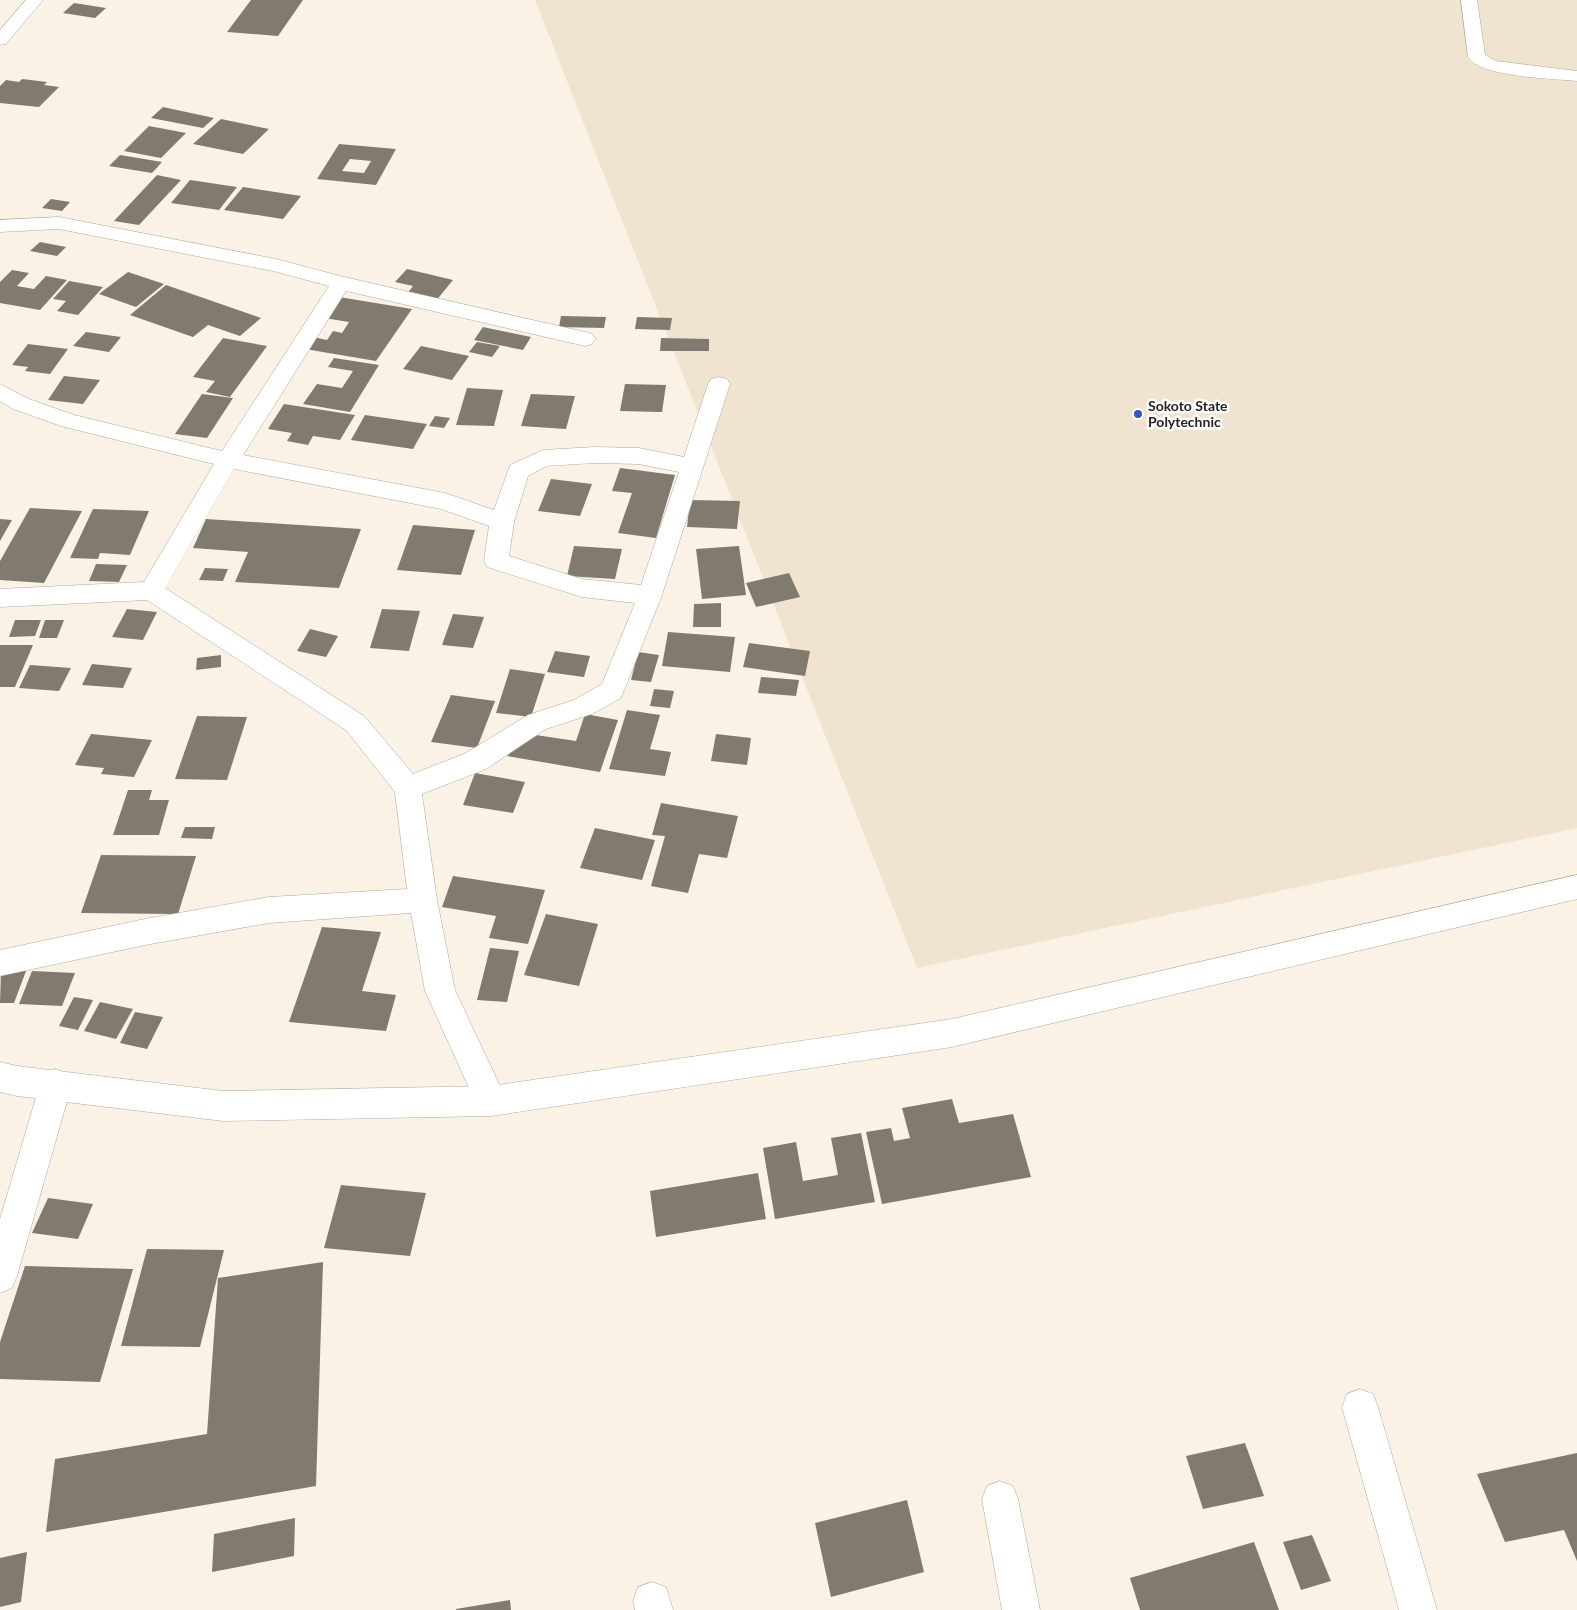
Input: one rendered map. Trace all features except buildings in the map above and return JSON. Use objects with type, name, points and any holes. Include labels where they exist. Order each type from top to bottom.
[{"type":"street","points":[[0,40],[35,0]]},
{"type":"street","points":[[1469,0],[1477,57],[1491,66],[1577,76]]},
{"type":"street","points":[[0,226],[59,223],[276,265],[341,283],[585,339]]},
{"type":"street","points":[[150,591],[228,460],[341,283]]},
{"type":"street","points":[[408,788],[476,761],[537,722],[583,707],[612,691],[650,595],[719,384]]},
{"type":"street","points":[[0,391],[21,404],[69,420],[228,460],[445,501],[502,522]]},
{"type":"street","points":[[650,595],[582,588],[496,562],[502,522],[518,472],[543,458],[596,455],[639,456],[692,467]]},
{"type":"street","points":[[0,598],[150,591],[356,723],[408,788],[423,900],[440,991],[492,1101]]},
{"type":"street","points":[[0,1077],[17,1081],[56,1084],[223,1106],[492,1101],[952,1034],[1577,887]]},
{"type":"street","points":[[0,963],[145,932],[269,910],[423,900]]},
{"type":"street","points":[[0,1276],[56,1084]]},
{"type":"street","points":[[1360,1406],[1418,1610]]},
{"type":"street","points":[[1000,1499],[1021,1610]]},
{"type":"shaded area","name":"Sokoto State Polytechnic","points":[[535,0],[1577,0],[1577,828],[917,968]]},
{"type":"place","name":"Sokoto State Polytechnic","points":[[1138,414]]}]
